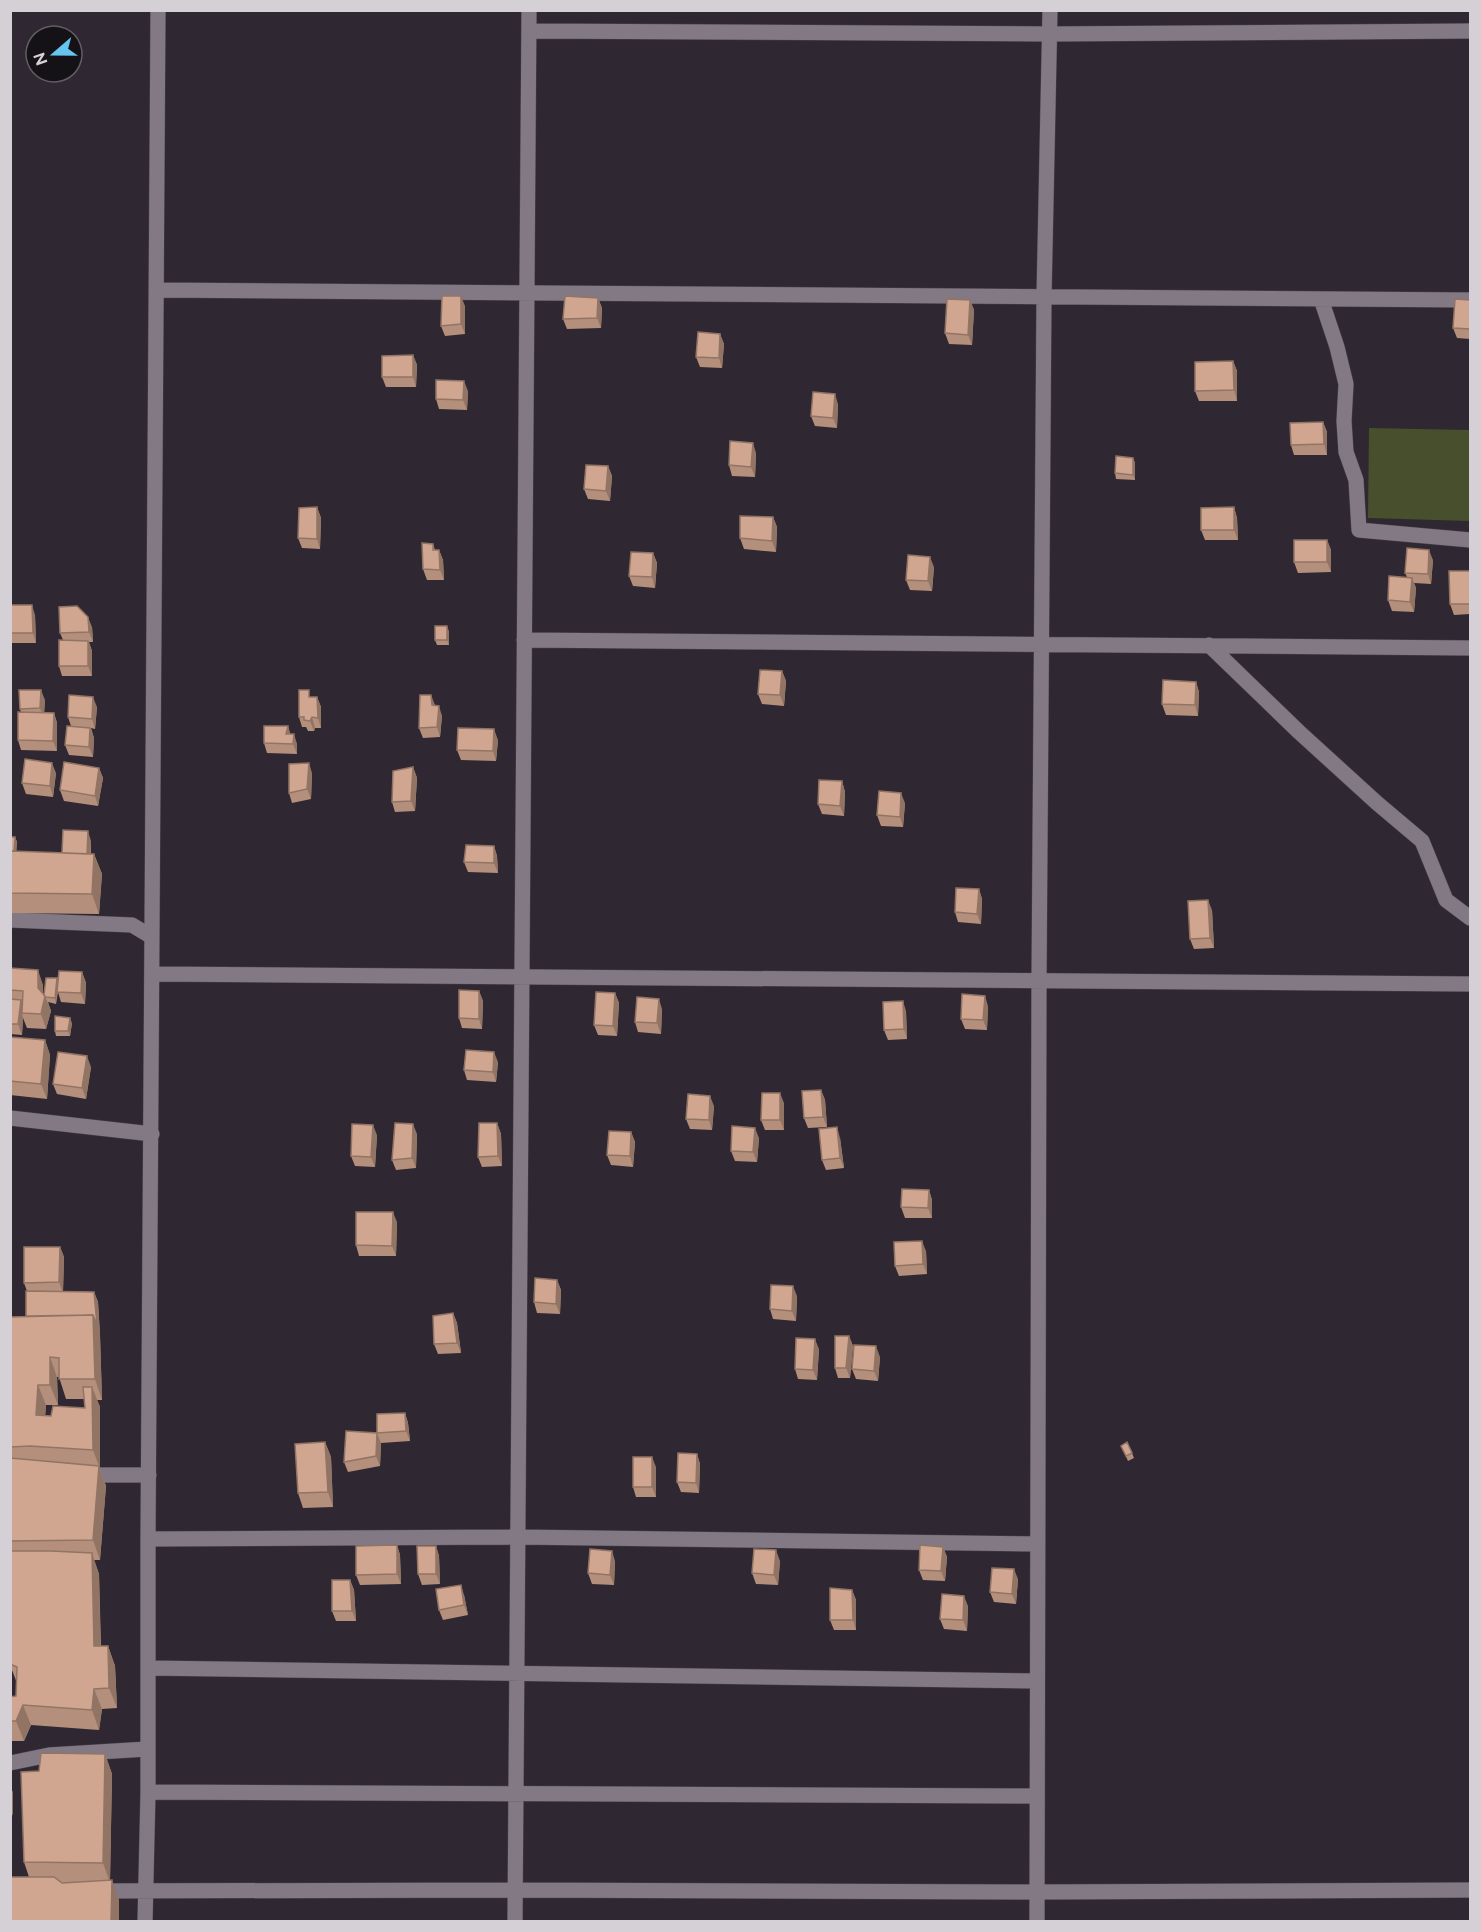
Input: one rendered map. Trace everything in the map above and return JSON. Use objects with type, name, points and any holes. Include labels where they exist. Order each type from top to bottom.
[{"type":"street","points":[[145,1922],[148,1792],[158,10]]},
{"type":"street","points":[[515,1922],[529,10]]},
{"type":"street","points":[[1037,1922],[1041,644],[1044,297],[1050,10]]},
{"type":"street","points":[[529,31],[1049,34],[1470,31]]},
{"type":"street","points":[[157,290],[1470,300]]},
{"type":"street","points":[[1321,299],[1337,347],[1346,384],[1344,421],[1346,452],[1356,480],[1359,530],[1470,540]]},
{"type":"street","points":[[524,640],[1470,648]]},
{"type":"street","points":[[1209,645],[1299,732],[1422,841],[1446,900],[1470,918]]},
{"type":"street","points":[[10,920],[132,925],[152,937]]},
{"type":"street","points":[[153,974],[1470,984]]},
{"type":"street","points":[[10,1119],[152,1134]]},
{"type":"street","points":[[71,1474],[149,1475]]},
{"type":"street","points":[[148,1539],[518,1537],[1038,1544]]},
{"type":"street","points":[[148,1668],[1037,1681]]},
{"type":"street","points":[[10,1763],[49,1755],[147,1749]]},
{"type":"street","points":[[148,1792],[1037,1796]]},
{"type":"street","points":[[78,1891],[1470,1890]]},
{"type":"green space","points":[[1369,428],[1470,430],[1470,521],[1368,518]]},
{"type":"building","points":[[442,296],[461,296],[461,324],[441,326]]},
{"type":"building","points":[[565,296],[598,298],[597,318],[563,319]]},
{"type":"building","points":[[947,299],[970,300],[968,335],[945,333]]},
{"type":"building","points":[[1455,299],[1470,300],[1470,329],[1453,328]]},
{"type":"building","points":[[698,332],[720,334],[719,358],[696,357]]},
{"type":"building","points":[[413,355],[413,377],[382,377],[382,356]]},
{"type":"building","points":[[1233,361],[1234,390],[1195,391],[1195,362]]},
{"type":"building","points":[[436,380],[464,381],[463,400],[436,399]]},
{"type":"building","points":[[813,392],[835,394],[833,418],[811,416]]},
{"type":"building","points":[[1323,422],[1324,444],[1291,445],[1290,423]]},
{"type":"building","points":[[730,441],[753,443],[751,467],[729,465]]},
{"type":"building","points":[[1116,456],[1133,458],[1133,475],[1115,473]]},
{"type":"building","points":[[586,465],[608,466],[606,491],[584,489]]},
{"type":"building","points":[[317,507],[317,539],[298,538],[299,508]]},
{"type":"building","points":[[1234,507],[1234,530],[1201,530],[1201,508]]},
{"type":"building","points":[[740,516],[773,517],[772,541],[740,538]]},
{"type":"building","points":[[1294,540],[1327,540],[1327,562],[1294,562]]},
{"type":"building","points":[[422,543],[433,544],[433,550],[439,550],[440,570],[423,569]]},
{"type":"building","points":[[1407,548],[1429,550],[1428,574],[1405,573]]},
{"type":"building","points":[[631,552],[653,553],[652,577],[629,576]]},
{"type":"building","points":[[908,555],[930,557],[928,581],[906,580]]},
{"type":"building","points":[[1449,571],[1470,571],[1470,604],[1450,604]]},
{"type":"building","points":[[1389,576],[1412,578],[1410,602],[1388,600]]},
{"type":"building","points":[[10,605],[32,605],[33,633],[10,633]]},
{"type":"building","points":[[77,606],[88,617],[89,632],[60,633],[59,607]]},
{"type":"building","points":[[435,626],[447,626],[447,640],[435,640]]},
{"type":"building","points":[[59,640],[88,641],[88,666],[59,666]]},
{"type":"building","points":[[760,670],[782,671],[780,695],[758,694]]},
{"type":"building","points":[[1163,680],[1196,682],[1195,705],[1162,704]]},
{"type":"building","points":[[19,690],[41,690],[40,708],[20,709]]},
{"type":"building","points":[[299,690],[309,690],[309,697],[317,697],[318,718],[312,717],[310,721],[299,717]]},
{"type":"building","points":[[69,695],[93,697],[92,719],[68,717]]},
{"type":"building","points":[[420,695],[431,695],[432,705],[439,706],[437,727],[419,728]]},
{"type":"building","points":[[18,712],[54,713],[53,741],[18,740]]},
{"type":"building","points":[[67,726],[90,728],[89,747],[65,745]]},
{"type":"building","points":[[264,726],[288,726],[286,734],[294,734],[293,744],[264,743]]},
{"type":"building","points":[[458,728],[494,729],[493,751],[457,750]]},
{"type":"building","points":[[25,759],[52,763],[50,786],[22,783]]},
{"type":"building","points":[[64,762],[99,768],[95,796],[60,790]]},
{"type":"building","points":[[309,763],[307,789],[289,793],[289,764]]},
{"type":"building","points":[[413,767],[411,801],[392,802],[393,771]]},
{"type":"building","points":[[819,780],[842,781],[840,806],[818,804]]},
{"type":"building","points":[[879,791],[901,793],[900,817],[877,815]]},
{"type":"building","points":[[63,830],[88,831],[87,854],[62,853]]},
{"type":"building","points":[[10,837],[15,837],[14,851],[10,851]]},
{"type":"building","points":[[466,845],[494,846],[494,863],[464,862]]},
{"type":"building","points":[[10,851],[94,854],[92,894],[10,893]]},
{"type":"building","points":[[956,888],[979,889],[977,914],[955,912]]},
{"type":"building","points":[[1208,900],[1210,938],[1190,939],[1188,901]]},
{"type":"building","points":[[10,968],[38,970],[38,988],[45,996],[41,1014],[22,1013],[23,991],[10,990]]},
{"type":"building","points":[[59,971],[82,972],[81,993],[57,992]]},
{"type":"building","points":[[46,978],[57,978],[55,998],[44,995]]},
{"type":"building","points":[[459,990],[479,991],[479,1019],[459,1018]]},
{"type":"building","points":[[596,992],[615,993],[613,1026],[594,1025]]},
{"type":"building","points":[[962,994],[985,996],[983,1020],[961,1019]]},
{"type":"building","points":[[637,997],[659,999],[657,1023],[635,1022]]},
{"type":"building","points":[[10,999],[21,1000],[18,1024],[10,1024]]},
{"type":"building","points":[[903,1001],[904,1029],[884,1030],[883,1002]]},
{"type":"building","points":[[55,1016],[70,1018],[68,1031],[55,1031]]},
{"type":"building","points":[[10,1037],[45,1040],[41,1084],[10,1081]]},
{"type":"building","points":[[466,1050],[494,1052],[493,1072],[464,1070]]},
{"type":"building","points":[[58,1052],[87,1056],[82,1088],[53,1084]]},
{"type":"building","points":[[821,1090],[823,1117],[804,1118],[802,1091]]},
{"type":"building","points":[[762,1093],[780,1093],[780,1120],[761,1120]]},
{"type":"building","points":[[688,1094],[710,1096],[709,1120],[686,1119]]},
{"type":"building","points":[[395,1123],[413,1124],[412,1158],[392,1160]]},
{"type":"building","points":[[479,1123],[497,1123],[498,1156],[478,1157]]},
{"type":"building","points":[[352,1124],[373,1125],[371,1157],[351,1156]]},
{"type":"building","points":[[732,1126],[755,1128],[753,1152],[731,1151]]},
{"type":"building","points":[[837,1127],[840,1158],[822,1160],[819,1129]]},
{"type":"building","points":[[609,1131],[631,1132],[630,1156],[607,1155]]},
{"type":"building","points":[[902,1189],[929,1190],[928,1208],[901,1207]]},
{"type":"building","points":[[356,1212],[393,1212],[392,1246],[356,1245]]},
{"type":"building","points":[[922,1241],[923,1264],[895,1266],[894,1242]]},
{"type":"building","points":[[24,1247],[60,1247],[59,1282],[24,1283]]},
{"type":"building","points":[[535,1278],[557,1280],[556,1304],[534,1302]]},
{"type":"building","points":[[771,1285],[793,1286],[792,1311],[770,1309]]},
{"type":"building","points":[[26,1291],[94,1292],[97,1325],[93,1315],[26,1316]]},
{"type":"building","points":[[453,1313],[457,1343],[434,1344],[433,1316]]},
{"type":"building","points":[[93,1315],[95,1379],[59,1379],[59,1358],[50,1357],[50,1385],[38,1385],[36,1415],[51,1416],[53,1406],[85,1408],[83,1387],[92,1387],[93,1450],[10,1447],[10,1317]]},
{"type":"building","points":[[835,1336],[849,1336],[846,1368],[835,1368]]},
{"type":"building","points":[[796,1338],[815,1339],[813,1370],[795,1369]]},
{"type":"building","points":[[854,1345],[876,1346],[874,1371],[852,1369]]},
{"type":"building","points":[[405,1413],[406,1431],[377,1433],[377,1414]]},
{"type":"building","points":[[346,1431],[377,1433],[376,1456],[344,1462]]},
{"type":"building","points":[[325,1442],[328,1492],[298,1493],[295,1444]]},
{"type":"building","points":[[1127,1442],[1132,1453],[1126,1456],[1121,1446]]},
{"type":"building","points":[[678,1453],[697,1454],[696,1483],[677,1482]]},
{"type":"building","points":[[633,1457],[652,1457],[652,1487],[633,1487]]},
{"type":"building","points":[[10,1458],[99,1466],[93,1540],[10,1541]]},
{"type":"building","points":[[397,1545],[397,1574],[356,1575],[356,1546]]},
{"type":"building","points":[[920,1545],[943,1547],[941,1571],[919,1570]]},
{"type":"building","points":[[417,1546],[436,1546],[436,1574],[418,1574]]},
{"type":"building","points":[[590,1549],[612,1551],[610,1575],[588,1573]]},
{"type":"building","points":[[754,1549],[776,1550],[774,1575],[752,1573]]},
{"type":"building","points":[[10,1551],[92,1553],[94,1646],[108,1646],[109,1688],[94,1689],[92,1710],[23,1705],[16,1721],[10,1721],[10,1697],[16,1696],[17,1667],[10,1664]]},
{"type":"building","points":[[992,1568],[1014,1569],[1012,1594],[990,1592]]},
{"type":"building","points":[[332,1580],[350,1580],[352,1611],[332,1611]]},
{"type":"building","points":[[461,1585],[464,1605],[439,1610],[436,1589]]},
{"type":"building","points":[[830,1588],[852,1590],[853,1620],[830,1620]]},
{"type":"building","points":[[942,1594],[964,1596],[963,1620],[940,1619]]},
{"type":"building","points":[[41,1753],[105,1754],[103,1863],[24,1862],[21,1772],[39,1771]]},
{"type":"building","points":[[10,1877],[54,1877],[62,1883],[112,1880],[111,1922],[10,1922]]}]
